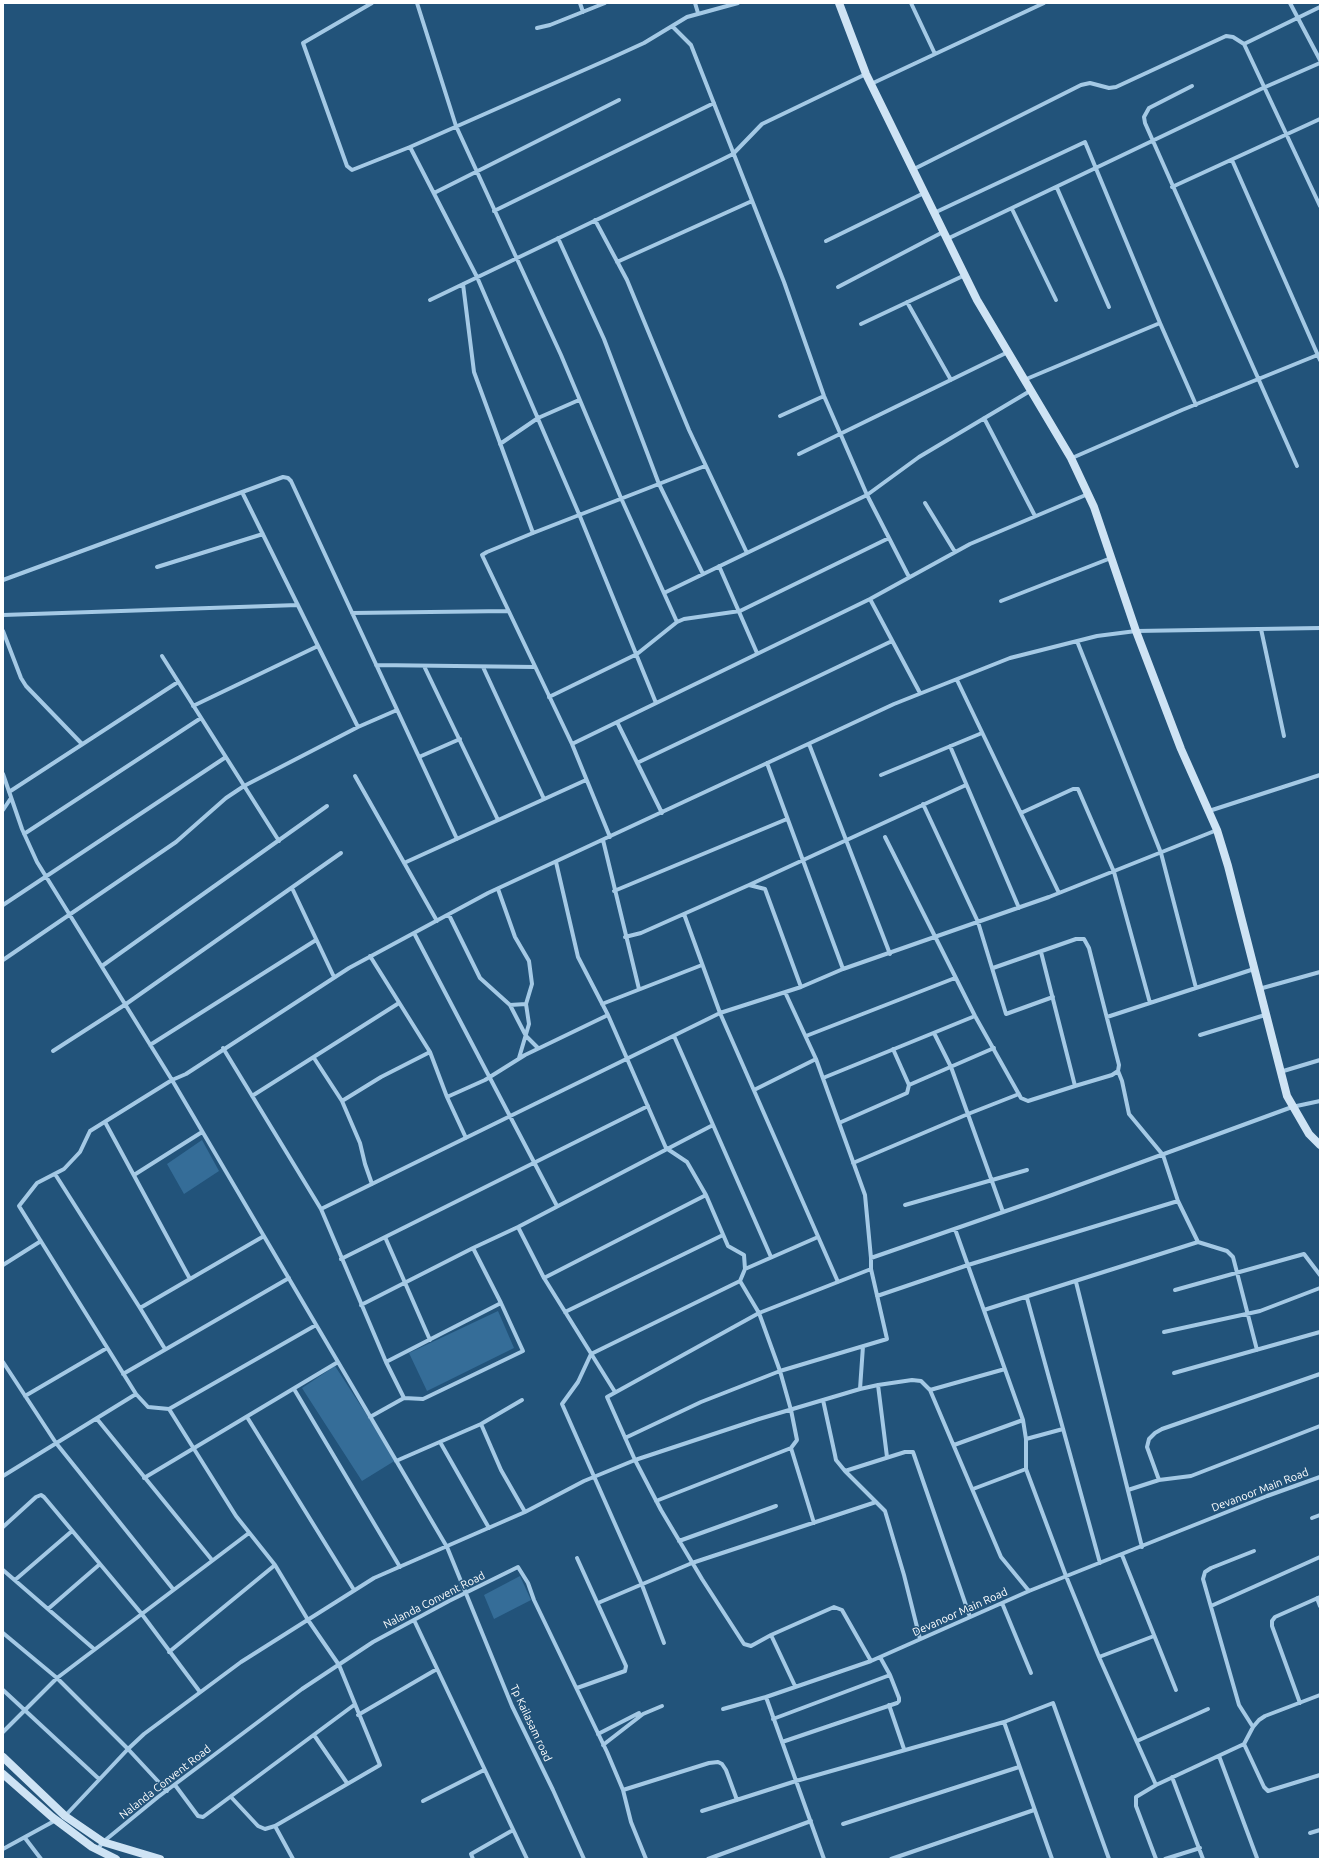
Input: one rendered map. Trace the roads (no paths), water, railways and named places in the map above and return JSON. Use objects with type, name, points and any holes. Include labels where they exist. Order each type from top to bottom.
[{"type":"street","points":[[372,3],[303,43],[347,166],[352,170],[410,147],[623,53],[698,13],[738,3]]},
{"type":"street","points":[[417,3],[456,126],[677,622]]},
{"type":"street","points":[[580,3],[583,12]]},
{"type":"street","points":[[537,28],[550,26],[605,3]]},
{"type":"street","points":[[695,3],[698,13]]},
{"type":"street","points":[[839,3],[866,74],[977,300],[1071,458],[1088,494],[1136,631],[1181,749],[1217,830],[1228,866],[1286,1096],[1309,1134],[1320,1145]]},
{"type":"street","points":[[911,3],[935,54]]},
{"type":"street","points":[[871,84],[1044,3]]},
{"type":"street","points":[[838,286],[946,236],[1012,209],[1320,62],[1290,3]]},
{"type":"street","points":[[1244,44],[1320,7]]},
{"type":"street","points":[[672,26],[691,45],[784,282],[824,396],[842,434],[867,495],[909,577]]},
{"type":"street","points":[[912,170],[1081,86],[1090,83],[1109,88],[1116,87],[1226,36],[1233,37],[1244,44],[1263,88],[1320,206]]},
{"type":"street","points":[[430,300],[733,154],[762,124],[866,74]]},
{"type":"street","points":[[1192,86],[1149,108],[1145,112],[1145,123],[1152,142],[1297,466]]},
{"type":"street","points":[[434,193],[619,100]]},
{"type":"street","points":[[494,211],[714,104]]},
{"type":"street","points":[[1172,187],[1286,136],[1320,119]]},
{"type":"street","points":[[934,213],[1085,142],[1160,323],[1196,405]]},
{"type":"street","points":[[410,147],[477,277],[579,514],[656,703]]},
{"type":"street","points":[[1232,160],[1319,354],[1320,360]]},
{"type":"street","points":[[1057,188],[1109,307]]},
{"type":"street","points":[[826,242],[924,193]]},
{"type":"street","points":[[617,262],[752,201]]},
{"type":"street","points":[[1012,209],[1056,300]]},
{"type":"street","points":[[596,220],[617,262],[705,466],[747,553]]},
{"type":"street","points":[[558,238],[604,339],[659,484],[703,574]]},
{"type":"street","points":[[861,324],[965,275]]},
{"type":"street","points":[[462,284],[474,372],[533,533]]},
{"type":"street","points":[[907,302],[951,380]]},
{"type":"street","points":[[1024,380],[1160,323]]},
{"type":"street","points":[[799,454],[1008,352]]},
{"type":"street","points":[[1071,458],[1319,354]]},
{"type":"street","points":[[664,594],[867,495],[919,457],[1030,391]]},
{"type":"street","points":[[780,416],[824,396]]},
{"type":"street","points":[[500,444],[538,418],[579,400]]},
{"type":"street","points":[[984,418],[1035,516]]},
{"type":"street","points":[[610,837],[572,744],[482,555],[486,552],[579,514],[705,466]]},
{"type":"street","points":[[3,580],[283,477],[288,478],[291,481],[456,839]]},
{"type":"street","points":[[242,492],[358,727]]},
{"type":"street","points":[[572,744],[870,599],[970,544],[1088,494]]},
{"type":"street","points":[[925,503],[955,552]]},
{"type":"street","points":[[157,567],[263,534]]},
{"type":"street","points":[[549,697],[637,654],[677,622],[740,611],[889,538]]},
{"type":"street","points":[[1001,601],[1111,558]]},
{"type":"street","points":[[719,566],[740,611],[757,653]]},
{"type":"street","points":[[870,599],[920,693]]},
{"type":"street","points":[[3,615],[298,605]]},
{"type":"street","points":[[352,613],[508,611]]},
{"type":"street","points":[[316,1325],[169,1409],[148,1407],[136,1394],[123,1374],[19,1206],[37,1183],[64,1169],[80,1152],[90,1131],[172,1080],[186,1074],[223,1048],[370,956],[498,889],[920,693],[957,680],[1010,658],[1077,641],[1136,631],[1320,628]]},
{"type":"street","points":[[1261,629],[1284,736]]},
{"type":"street","points":[[3,631],[21,678],[26,686],[82,744]]},
{"type":"street","points":[[637,763],[892,641]]},
{"type":"street","points":[[1077,641],[1161,853],[1196,988]]},
{"type":"street","points":[[193,706],[318,646]]},
{"type":"street","points":[[162,656],[279,841]]},
{"type":"street","points":[[376,665],[535,667]]},
{"type":"street","points":[[424,666],[498,820]]},
{"type":"street","points":[[483,667],[544,799]]},
{"type":"street","points":[[957,680],[1059,893]]},
{"type":"street","points":[[9,792],[178,682]]},
{"type":"street","points":[[3,960],[187,834],[226,798],[244,786],[358,727],[397,710]]},
{"type":"street","points":[[24,834],[201,718]]},
{"type":"street","points":[[617,722],[662,813]]},
{"type":"street","points":[[881,775],[982,733]]},
{"type":"street","points":[[419,757],[460,739]]},
{"type":"street","points":[[809,744],[890,954]]},
{"type":"street","points":[[950,746],[1020,908]]},
{"type":"street","points":[[3,905],[226,757]]},
{"type":"street","points":[[767,763],[843,969]]},
{"type":"street","name":"Tp Kailasam road","points":[[3,774],[24,834],[37,862],[172,1080],[447,1547],[512,1706],[553,1790],[584,1859]]},
{"type":"street","points":[[1208,811],[1320,775]]},
{"type":"street","points":[[355,776],[437,921]]},
{"type":"street","points":[[404,863],[586,780]]},
{"type":"street","points":[[625,937],[641,933],[749,885],[966,784]]},
{"type":"street","points":[[1021,813],[1073,789],[1078,789],[1114,872],[1150,1003]]},
{"type":"street","points":[[3,810],[11,798]]},
{"type":"street","points":[[923,804],[978,922],[1006,1014],[1053,997]]},
{"type":"street","points":[[102,966],[327,806]]},
{"type":"street","points":[[614,891],[787,819]]},
{"type":"street","points":[[321,1209],[720,1013],[785,992],[843,969],[1020,908],[1217,830]]},
{"type":"street","points":[[885,837],[975,1016],[1024,1101],[1112,1075],[1118,1071]]},
{"type":"street","points":[[603,840],[625,937],[639,989]]},
{"type":"street","points":[[53,1051],[126,1004],[341,853]]},
{"type":"street","points":[[556,862],[578,957],[608,1015],[666,1148],[687,1162],[706,1195],[728,1246],[744,1255],[745,1269],[740,1281],[591,1354],[578,1382],[562,1404],[642,1585],[664,1643]]},
{"type":"street","points":[[749,885],[765,888],[801,986]]},
{"type":"street","points":[[292,888],[334,978]]},
{"type":"street","points":[[498,889],[515,937],[529,961],[532,984],[526,1004],[530,1024],[519,1059]]},
{"type":"street","points":[[684,914],[720,1013],[838,1282]]},
{"type":"street","points":[[449,915],[480,978],[510,1005],[526,1036],[538,1048]]},
{"type":"street","points":[[414,933],[557,1206]]},
{"type":"street","points":[[992,968],[1076,939],[1084,940],[1089,948],[1107,1017],[1119,1065],[1118,1071],[1122,1081],[1128,1114],[1163,1155],[1178,1201],[1198,1242]]},
{"type":"street","points":[[150,1045],[316,940]]},
{"type":"street","points":[[1041,952],[1075,1086]]},
{"type":"street","points":[[370,956],[430,1052],[447,1098],[466,1138]]},
{"type":"street","points":[[602,1004],[702,964]]},
{"type":"street","points":[[1107,1017],[1254,969]]},
{"type":"street","points":[[1259,990],[1320,972]]},
{"type":"street","points":[[806,1036],[955,978]]},
{"type":"street","points":[[625,1438],[701,1402],[780,1370],[887,1339],[871,1269],[866,1204],[853,1162],[816,1059],[785,992]]},
{"type":"street","points":[[252,1096],[399,1003]]},
{"type":"street","points":[[510,1005],[526,1004]]},
{"type":"street","points":[[447,1098],[489,1077],[538,1048],[608,1015]]},
{"type":"street","points":[[1200,1035],[1265,1015]]},
{"type":"street","points":[[823,1078],[975,1016]]},
{"type":"street","points":[[934,1033],[951,1067],[1003,1212]]},
{"type":"street","points":[[674,1036],[771,1257]]},
{"type":"street","points":[[223,1048],[321,1209],[386,1362],[404,1398]]},
{"type":"street","points":[[909,1085],[994,1048]]},
{"type":"street","points":[[839,1123],[901,1097],[907,1093],[909,1085],[893,1050]]},
{"type":"street","points":[[342,1101],[381,1077],[430,1052]]},
{"type":"street","points":[[314,1058],[342,1101],[360,1143],[364,1164],[372,1184]]},
{"type":"street","points":[[754,1090],[816,1059]]},
{"type":"street","points":[[1280,1072],[1320,1060]]},
{"type":"street","points":[[853,1162],[1019,1094]]},
{"type":"street","points":[[871,1258],[1163,1155],[1292,1107],[1320,1101]]},
{"type":"street","points":[[341,1259],[648,1106]]},
{"type":"street","points":[[105,1122],[190,1279]]},
{"type":"street","points":[[361,1305],[473,1248],[518,1227],[666,1148],[713,1125]]},
{"type":"street","points":[[134,1175],[202,1132]]},
{"type":"street","points":[[905,1205],[1027,1170]]},
{"type":"street","points":[[55,1174],[165,1349]]},
{"type":"street","points":[[544,1278],[706,1195]]},
{"type":"street","points":[[877,1296],[968,1264],[1178,1201]]},
{"type":"street","points":[[518,1227],[544,1278],[615,1392]]},
{"type":"street","points":[[955,1229],[1023,1420],[1026,1439],[1026,1470],[1066,1576],[1099,1657],[1156,1785]]},
{"type":"street","points":[[565,1312],[723,1235]]},
{"type":"street","points":[[140,1308],[264,1236]]},
{"type":"street","points":[[385,1237],[430,1340]]},
{"type":"street","points":[[745,1269],[818,1237]]},
{"type":"street","points":[[3,1265],[41,1241]]},
{"type":"street","points":[[984,1310],[1027,1298],[1198,1242],[1231,1254],[1238,1273],[1257,1350]]},
{"type":"street","points":[[370,1417],[404,1398],[423,1399],[523,1351],[473,1248]]},
{"type":"street","points":[[1175,1290],[1304,1254],[1320,1275]]},
{"type":"street","points":[[871,1269],[759,1313],[606,1397],[656,1501],[692,1563],[744,1644],[751,1646],[771,1635],[834,1607],[842,1610],[871,1661]]},
{"type":"street","points":[[123,1374],[289,1278]]},
{"type":"street","points":[[656,1501],[792,1448],[797,1440],[791,1410],[780,1370],[759,1313],[740,1281]]},
{"type":"street","points":[[1076,1282],[1142,1547]]},
{"type":"street","points":[[1164,1332],[1274,1307],[1320,1288]]},
{"type":"street","points":[[1027,1298],[1100,1563]]},
{"type":"street","points":[[386,1362],[501,1303]]},
{"type":"street","points":[[1174,1373],[1320,1332]]},
{"type":"street","points":[[860,1389],[863,1346]]},
{"type":"street","points":[[25,1396],[107,1348]]},
{"type":"street","points":[[3,1362],[56,1443],[173,1589]]},
{"type":"street","points":[[144,1478],[193,1447],[338,1362]]},
{"type":"street","points":[[930,1390],[1005,1369]]},
{"type":"street","points":[[1159,1480],[1147,1447],[1149,1439],[1155,1433],[1162,1429],[1320,1374]]},
{"type":"street","points":[[65,1816],[128,1748],[144,1734],[241,1662],[374,1578],[525,1512],[595,1476],[635,1460],[860,1389],[912,1380],[921,1381],[930,1390],[1001,1557],[1028,1591]]},
{"type":"street","points":[[878,1385],[887,1457]]},
{"type":"street","points":[[294,1389],[400,1567]]},
{"type":"street","points":[[3,1476],[136,1394]]},
{"type":"street","points":[[396,1461],[481,1424],[522,1400]]},
{"type":"street","points":[[823,1400],[836,1460],[885,1511],[904,1575],[920,1639]]},
{"type":"street","points":[[169,1409],[236,1516],[275,1565],[308,1620],[338,1665],[380,1765],[275,1826],[265,1829],[258,1826],[231,1797]]},
{"type":"street","points":[[247,1416],[354,1590]]},
{"type":"street","points":[[97,1419],[212,1560]]},
{"type":"street","points":[[954,1445],[1023,1420]]},
{"type":"street","points":[[481,1424],[501,1470],[525,1512]]},
{"type":"street","points":[[1128,1490],[1159,1480],[1190,1476],[1320,1426]]},
{"type":"street","points":[[1026,1439],[1063,1429]]},
{"type":"street","points":[[440,1442],[489,1528]]},
{"type":"street","points":[[792,1448],[814,1523]]},
{"type":"street","points":[[845,1471],[887,1457],[905,1452],[913,1452],[970,1617]]},
{"type":"street","points":[[972,1489],[1026,1470]]},
{"type":"street","name":"Devanoor Main Road","points":[[723,1709],[766,1697],[871,1661],[1028,1591],[1122,1555],[1267,1496],[1320,1477]]},
{"type":"street","points":[[3,1527],[41,1495],[72,1530],[140,1613],[200,1692]]},
{"type":"street","points":[[598,1603],[692,1563],[876,1502]]},
{"type":"street","points":[[679,1541],[776,1506]]},
{"type":"street","points":[[1312,1518],[1320,1515]]},
{"type":"street","points":[[15,1580],[72,1530]]},
{"type":"street","points":[[3,1732],[57,1678],[140,1613],[249,1533]]},
{"type":"street","points":[[1253,1727],[1239,1705],[1203,1580],[1205,1572],[1210,1568],[1254,1550]]},
{"type":"street","points":[[1122,1555],[1176,1690]]},
{"type":"street","points":[[1211,1606],[1320,1557]]},
{"type":"street","points":[[577,1558],[626,1666],[625,1672],[577,1688]]},
{"type":"street","points":[[48,1609],[100,1564]]},
{"type":"street","points":[[170,1652],[275,1565]]},
{"type":"street","name":"Nalanda Convent Road","points":[[98,1850],[103,1842],[167,1791],[302,1689],[373,1642],[465,1593],[518,1567],[528,1583],[534,1600],[577,1688],[623,1790],[632,1822],[646,1859]]},
{"type":"street","points":[[3,1570],[94,1649]]},
{"type":"street","points":[[1300,1703],[1272,1626],[1272,1621],[1275,1617],[1319,1598],[1320,1606]]},
{"type":"street","points":[[1002,1603],[1031,1673]]},
{"type":"street","points":[[414,1620],[527,1859]]},
{"type":"street","points":[[3,1633],[57,1678],[128,1748],[167,1791]]},
{"type":"street","points":[[771,1635],[795,1686]]},
{"type":"street","points":[[1099,1657],[1154,1636]]},
{"type":"street","points":[[782,1742],[899,1701],[890,1676],[880,1657]]},
{"type":"street","points":[[358,1715],[437,1669]]},
{"type":"street","points":[[773,1719],[890,1676]]},
{"type":"street","points":[[3,1690],[99,1779]]},
{"type":"street","points":[[1156,1859],[1136,1806],[1136,1797],[1172,1777],[1244,1744],[1253,1727],[1265,1716],[1320,1695]]},
{"type":"street","points":[[766,1697],[824,1859]]},
{"type":"street","points":[[702,1811],[904,1749],[1004,1722],[1053,1702],[1109,1859]]},
{"type":"street","points":[[175,1785],[198,1816],[203,1817],[354,1705]]},
{"type":"street","points":[[889,1705],[904,1749]]},
{"type":"street","points":[[603,1745],[643,1714],[662,1706]]},
{"type":"street","points":[[1137,1741],[1208,1709]]},
{"type":"street","points":[[598,1734],[639,1713]]},
{"type":"street","points":[[1004,1722],[1052,1859]]},
{"type":"street","points":[[314,1735],[347,1783]]},
{"type":"street","points":[[1244,1744],[1264,1787],[1268,1791],[1320,1775]]},
{"type":"street","points":[[1219,1756],[1256,1858]]},
{"type":"street","points":[[3,1757],[65,1816],[103,1842],[160,1859]]},
{"type":"street","points":[[623,1790],[709,1763],[718,1762],[722,1764],[726,1770],[737,1800]]},
{"type":"street","points":[[843,1824],[1019,1767]]},
{"type":"street","points":[[423,1801],[484,1770]]},
{"type":"street","points":[[3,1774],[56,1820],[98,1850],[116,1859]]},
{"type":"street","points":[[1172,1777],[1203,1859]]},
{"type":"street","points":[[891,1859],[1034,1810]]},
{"type":"street","points":[[3,1849],[56,1820]]},
{"type":"street","points":[[708,1859],[811,1821]]},
{"type":"street","points":[[275,1826],[293,1859]]},
{"type":"street","points":[[473,1859],[471,1854],[513,1830]]},
{"type":"street","points":[[1310,1833],[1320,1830]]},
{"type":"street","points":[[25,1838],[41,1859]]},
{"type":"street","points":[[1165,1859],[1200,1848]]}]
